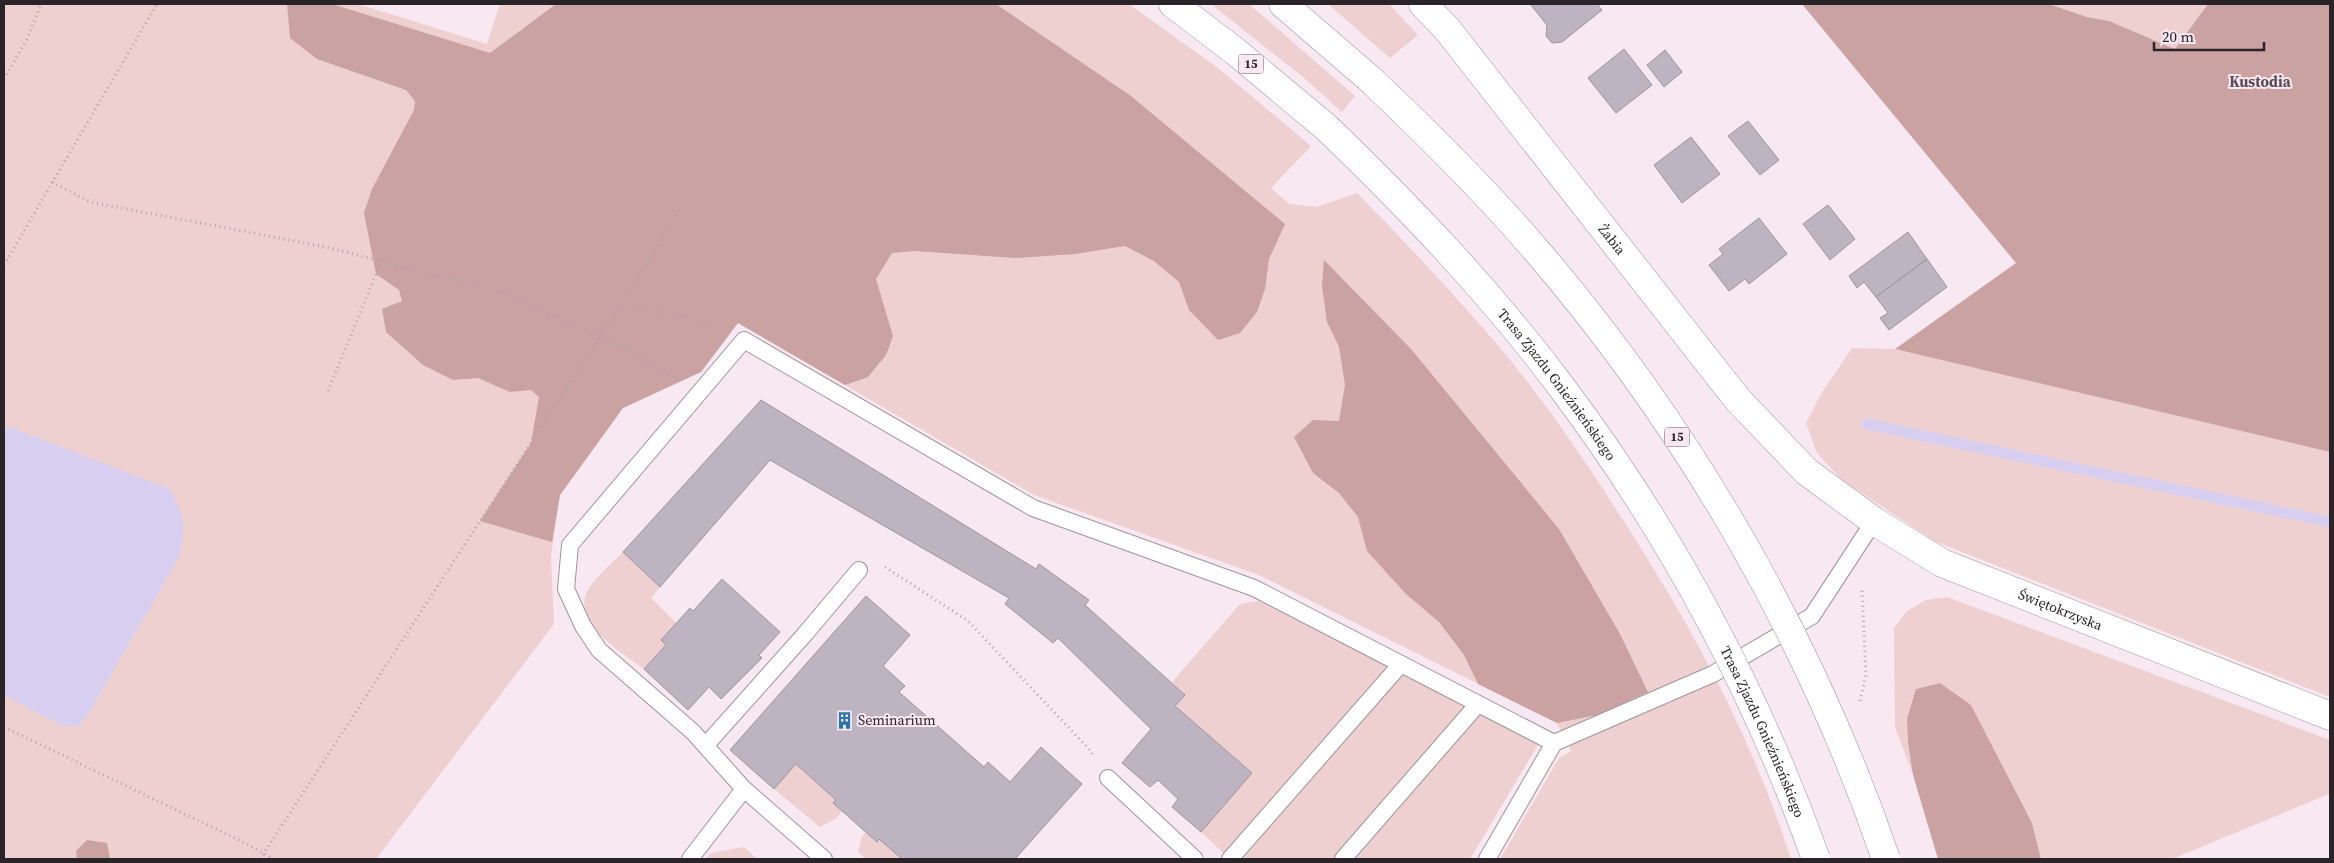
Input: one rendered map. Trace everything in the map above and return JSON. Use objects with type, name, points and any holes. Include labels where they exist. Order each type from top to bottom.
[{"type":"main road","name":"Trasa Zjazdu Gnieźnieńskiego","points":[[1173,4],[1236,52],[1327,128],[1420,220],[1478,284],[1563,388],[1608,452],[1654,523],[1707,613],[1765,733],[1800,814],[1816,859]]},
{"type":"main road","name":"15","points":[[1283,4],[1371,80],[1460,166],[1562,281],[1614,348],[1696,465],[1755,564],[1821,698],[1863,796],[1886,859]]},
{"type":"main road","name":"Żabia","points":[[1423,4],[1447,29],[1738,400],[1807,472]]},
{"type":"main road","name":"Świętokrzyska","points":[[1807,472],[1867,532],[2330,716]]},
{"type":"lane","points":[[824,859],[744,789],[706,744],[599,650],[583,626],[566,589],[570,545],[744,340],[1033,508],[1254,588],[1554,743]]},
{"type":"lane","points":[[1487,859],[1554,743],[1713,674],[1812,616],[1867,532]]},
{"type":"lane","points":[[706,744],[805,634],[859,570]]},
{"type":"lane","points":[[1230,859],[1401,664]]},
{"type":"lane","points":[[1342,859],[1478,704]]},
{"type":"lane","points":[[1108,778],[1195,859]]},
{"type":"lane","points":[[690,859],[744,789]]},
{"type":"path","points":[[4,79],[27,39],[42,4]]},
{"type":"path","points":[[4,265],[157,4]]},
{"type":"path","points":[[52,182],[90,202],[326,247],[506,294],[634,352],[698,394]]},
{"type":"path","points":[[260,859],[600,337],[685,202]]},
{"type":"path","points":[[328,391],[381,262]]},
{"type":"path","points":[[618,309],[676,313],[744,340]]},
{"type":"path","points":[[1859,702],[1866,675],[1867,532]]},
{"type":"path","points":[[859,570],[875,561],[968,622],[1088,748],[1108,778]]},
{"type":"path","points":[[4,727],[273,859]]},
{"type":"shaded area","points":[[4,4],[358,4],[487,44],[500,4],[1129,4],[1218,68],[1311,146],[1271,188],[1289,204],[1316,207],[1357,193],[1413,251],[1502,350],[1569,439],[1678,609],[1721,690],[1760,773],[1791,859],[1500,859],[1559,758],[1571,751],[1557,723],[1259,575],[1034,495],[738,323],[701,372],[623,408],[560,495],[551,556],[554,624],[376,859],[94,859],[76,851],[77,859],[4,859]]},
{"type":"shaded area","points":[[287,4],[332,4],[490,53],[556,4],[996,4],[1131,96],[1285,224],[1269,259],[1265,289],[1257,312],[1240,333],[1218,340],[1189,310],[1179,282],[1154,261],[1125,246],[1075,254],[1015,258],[915,251],[892,253],[876,279],[893,336],[886,355],[868,377],[845,385],[738,323],[701,372],[623,408],[560,495],[552,542],[480,521],[531,443],[539,397],[531,390],[510,392],[478,378],[453,380],[423,365],[386,332],[382,309],[402,301],[399,290],[376,274],[364,213],[372,189],[414,110],[415,101],[406,90],[317,59],[290,38]]},
{"type":"shaded area","points":[[1211,4],[1249,4],[1355,96],[1342,112],[1303,77]]},
{"type":"shaded area","points":[[1328,4],[1389,4],[1418,35],[1390,58]]},
{"type":"shaded area","points":[[1802,4],[2049,4],[2087,17],[2109,21],[2175,49],[2208,4],[2330,4],[2330,452],[1895,349],[2016,263]]},
{"type":"shaded area","points":[[2050,4],[2208,4],[2175,49],[2109,21],[2087,17]]},
{"type":"shaded area","points":[[1324,260],[1411,349],[1559,529],[1620,634],[1648,692],[1597,715],[1557,723],[1478,684],[1464,655],[1439,622],[1405,593],[1367,551],[1358,517],[1339,493],[1313,473],[1294,437],[1313,420],[1339,421],[1345,385],[1339,347],[1327,322],[1322,286]]},
{"type":"shaded area","points":[[1852,348],[1895,349],[2330,452],[2330,697],[1934,541],[1841,479],[1817,453],[1806,423],[1822,392]]},
{"type":"shaded area","points":[[10,427],[170,489],[183,522],[183,538],[179,557],[87,716],[78,726],[63,726],[4,695],[4,428]]},
{"type":"shaded area","points":[[623,552],[660,587],[651,598],[676,623],[661,640],[666,645],[644,669],[602,636],[593,626],[584,604],[587,592],[593,583]]},
{"type":"shaded area","points":[[1947,597],[2330,740],[2330,795],[2172,859],[2041,859],[2032,823],[1971,705],[1940,683],[1916,689],[1907,718],[1913,775],[1895,727],[1894,628],[1907,611],[1926,600]]},
{"type":"shaded area","points":[[1258,601],[1539,743],[1470,859],[1230,859],[1201,832],[1175,706],[1185,695],[1172,682],[1240,604]]},
{"type":"shaded area","points":[[1940,683],[1971,705],[2032,823],[2041,859],[1938,859],[1913,775],[1908,742],[1907,718],[1916,689]]},
{"type":"shaded area","points":[[796,764],[836,800],[833,803],[842,811],[837,818],[820,827],[774,789]]},
{"type":"shaded area","points":[[866,832],[876,842],[879,839],[902,859],[865,859],[858,851],[862,837]]},
{"type":"shaded area","points":[[87,840],[107,843],[110,859],[77,859],[76,851]]},
{"type":"shaded area","points":[[744,847],[757,859],[706,859],[711,853]]},
{"type":"building","points":[[1530,4],[1597,4],[1602,10],[1562,42],[1552,43],[1546,36],[1547,25]]},
{"type":"building","points":[[1624,49],[1652,85],[1616,113],[1588,78]]},
{"type":"building","points":[[1665,50],[1682,72],[1664,87],[1647,65]]},
{"type":"building","points":[[1748,121],[1779,160],[1760,175],[1728,136]]},
{"type":"building","points":[[1691,137],[1720,174],[1682,203],[1654,165]]},
{"type":"building","points":[[1828,205],[1855,239],[1830,260],[1803,224]]},
{"type":"building","points":[[1759,218],[1787,254],[1749,284],[1745,279],[1729,291],[1709,265],[1723,254],[1719,249]]},
{"type":"building","points":[[1908,232],[1927,259],[1876,297],[1864,282],[1857,288],[1849,276]]},
{"type":"building","points":[[1927,259],[1947,287],[1889,330],[1880,318],[1888,313],[1876,297]]},
{"type":"building","points":[[761,400],[1036,569],[1039,564],[1089,600],[1085,605],[1185,695],[1175,706],[1252,773],[1201,832],[1172,807],[1178,799],[1158,780],[1150,787],[1122,763],[1151,729],[1058,638],[1053,643],[1005,604],[1009,598],[770,460],[660,587],[623,552]]},
{"type":"building","points":[[722,579],[780,632],[759,655],[762,658],[721,699],[709,687],[688,710],[644,669],[666,645],[661,640],[690,608],[693,611]]},
{"type":"building","name":"Seminarium","points":[[866,596],[910,635],[883,666],[905,686],[899,692],[984,767],[988,762],[1010,782],[1041,747],[1082,784],[1015,859],[902,859],[879,839],[877,842],[833,803],[836,800],[796,764],[774,789],[730,750]]},
{"type":"waterway","points":[[1867,424],[2330,522]]},
{"type":"place","name":"Seminarium","points":[[844,720]]},
{"type":"district","name":"Kustodia","points":[[2260,81]]}]
